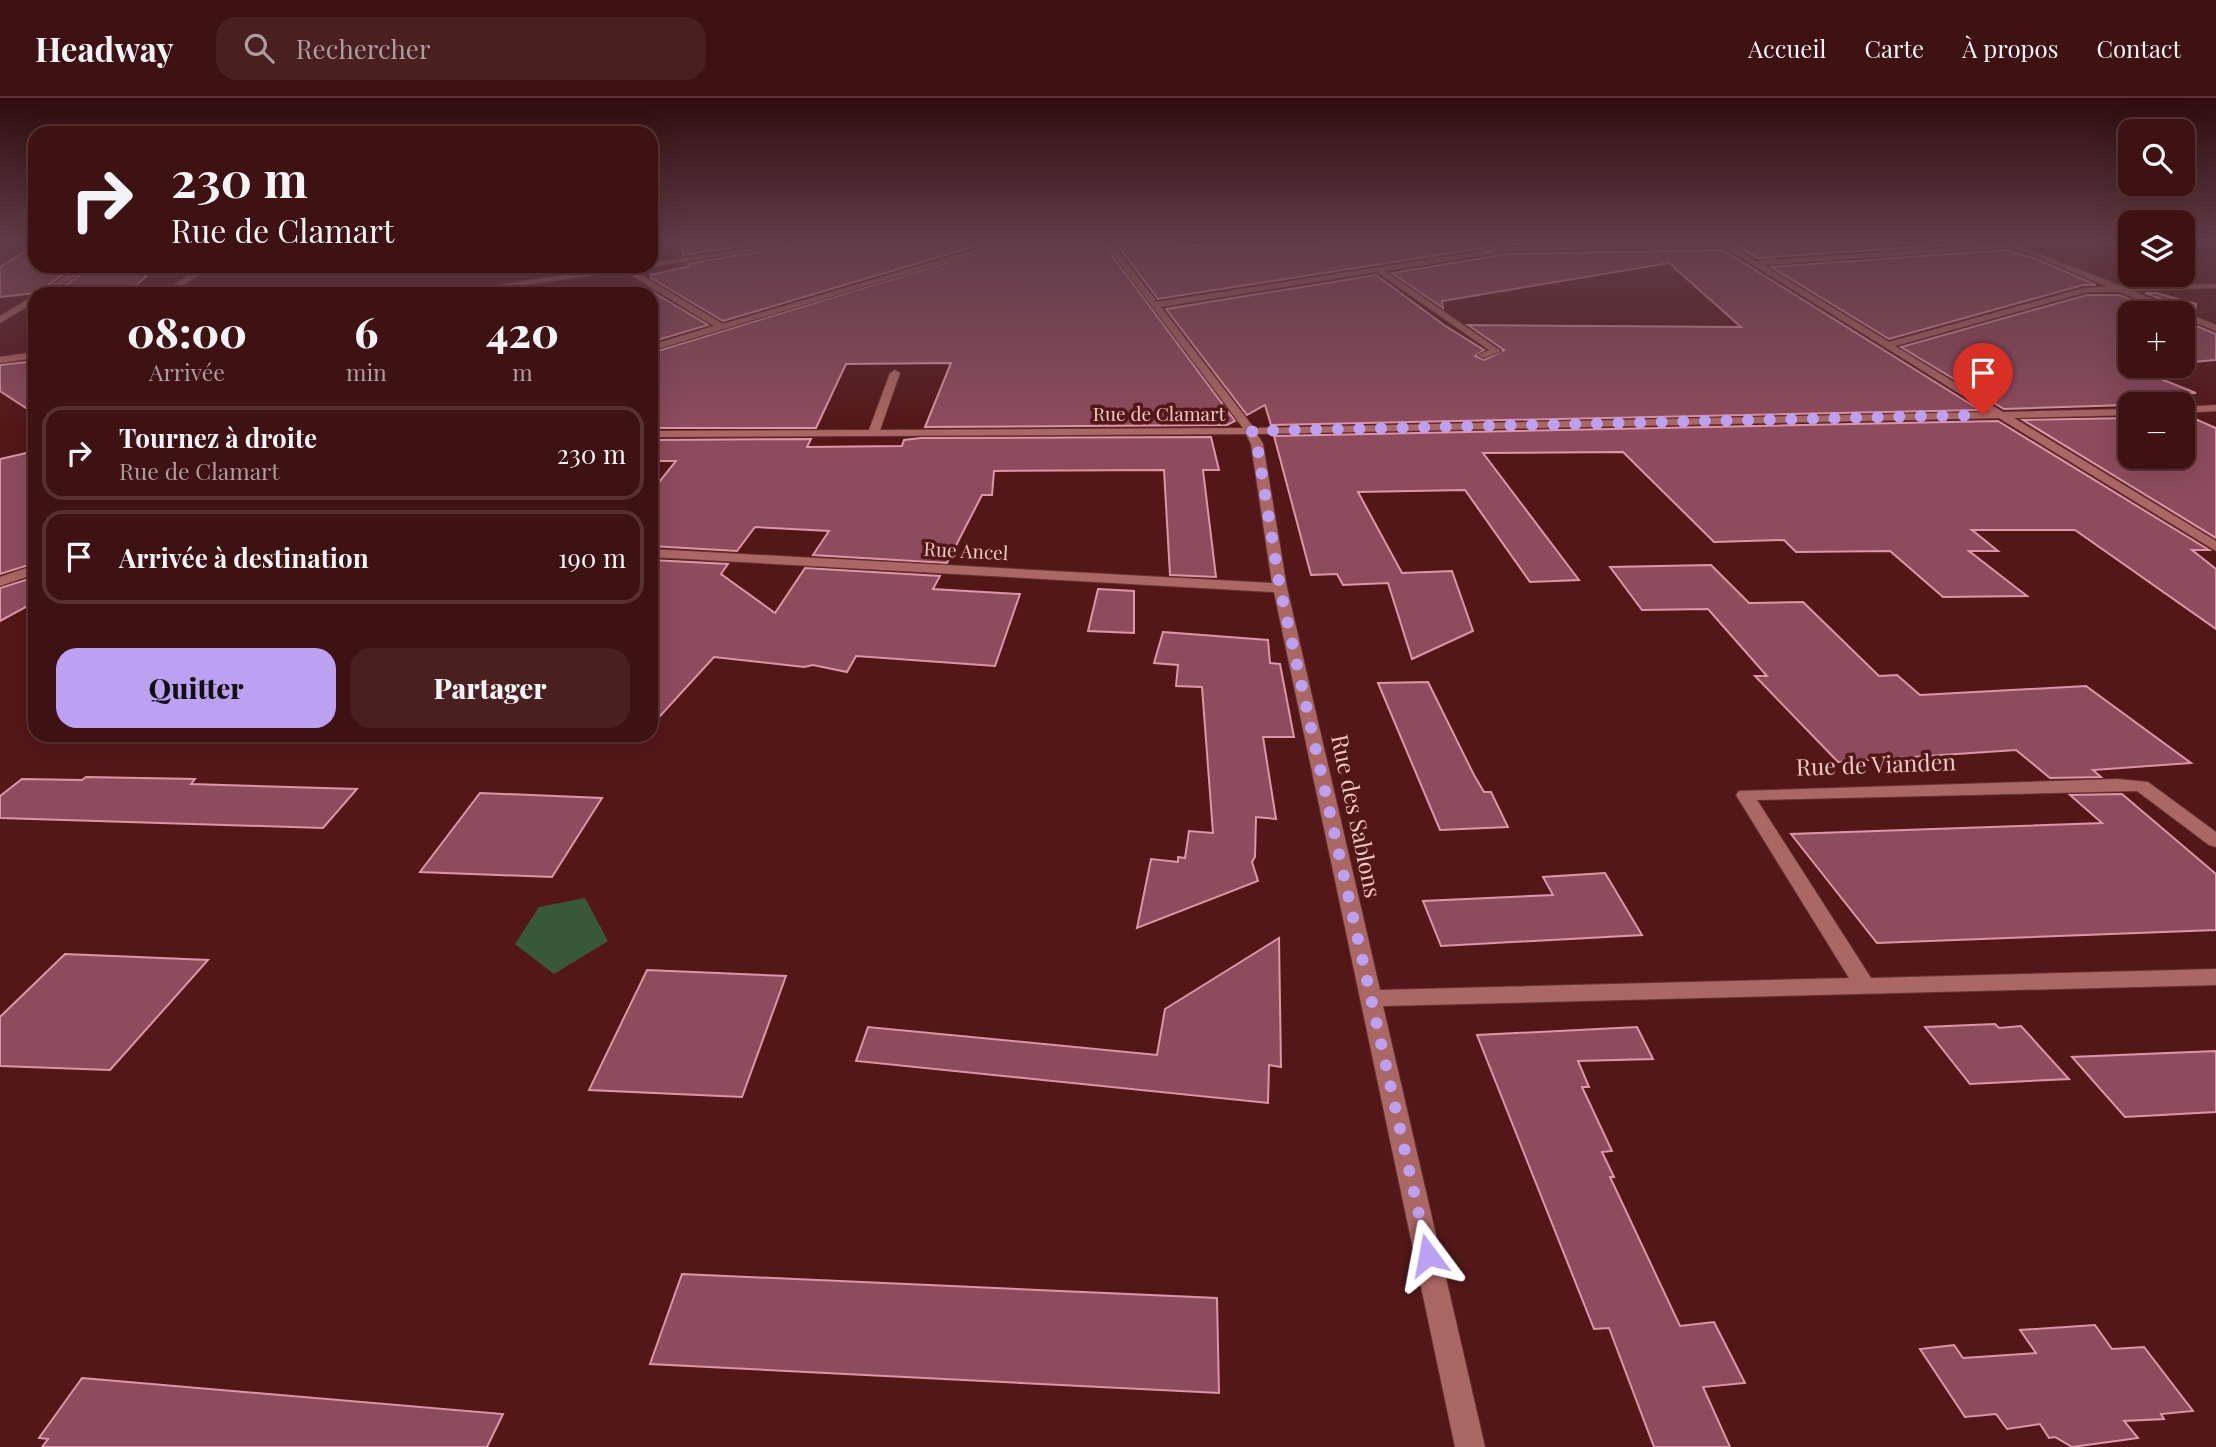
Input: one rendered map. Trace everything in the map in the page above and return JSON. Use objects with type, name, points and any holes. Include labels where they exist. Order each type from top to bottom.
[{"type":"street","points":[[679,301],[720,326]]},
{"type":"street","points":[[658,346],[806,301]]},
{"type":"street","name":"Rue des Sablons","points":[[1152,301],[1252,431],[1257,444],[1280,588],[1470,1447]]},
{"type":"street","points":[[1155,305],[1181,301]]},
{"type":"street","points":[[1424,301],[1496,351],[1482,355]]},
{"type":"street","points":[[1816,301],[2216,547]]},
{"type":"street","points":[[1887,345],[1900,344],[2049,301]]},
{"type":"street","points":[[0,320],[28,302]]},
{"type":"street","points":[[2195,320],[2216,328]]},
{"type":"street","points":[[0,360],[28,356]]},
{"type":"street","points":[[874,432],[895,373]]},
{"type":"street","points":[[2195,409],[2216,408]]},
{"type":"street","name":"Rue de Clamart","points":[[658,434],[1252,431],[2118,412]]},
{"type":"street","name":"Rue Ancel","points":[[658,553],[1280,588]]},
{"type":"street","points":[[0,582],[28,572]]},
{"type":"street","name":"Rue de Vianden","points":[[1866,987],[1745,795],[2118,784],[2142,786],[2216,841]]},
{"type":"street","points":[[1371,998],[2216,977]]},
{"type":"green space","points":[[585,898],[608,941],[554,974],[515,944],[539,907]]},
{"type":"building","points":[[658,301],[668,301],[708,325],[658,340]]},
{"type":"building","points":[[689,301],[791,301],[723,321]]},
{"type":"building","points":[[821,301],[1146,301],[1235,421],[1227,425],[925,427],[951,363],[846,364],[816,428],[658,428],[658,351]]},
{"type":"building","points":[[1216,301],[1411,301],[1484,350],[1475,356],[1484,360],[1504,350],[1468,325],[1741,327],[1712,301],[1805,301],[1980,410],[1271,425],[1265,405],[1247,415],[1166,309]]},
{"type":"building","points":[[1433,301],[1442,301],[1443,308]]},
{"type":"building","points":[[1827,301],[2026,301],[1889,339]]},
{"type":"building","points":[[2066,301],[2134,301],[2118,301],[2118,378],[2158,378],[2193,392],[2118,392],[2118,405],[2004,409],[1901,347]]},
{"type":"building","points":[[2195,325],[2216,334],[2216,360],[2195,362]]},
{"type":"building","points":[[28,362],[28,409],[0,391],[0,365]]},
{"type":"building","points":[[2118,418],[2118,469],[2195,469],[2195,419],[2216,428],[2216,538],[2023,420]]},
{"type":"building","points":[[1998,421],[2209,550],[2192,550],[2216,569],[2216,629],[2075,530],[1972,530],[1998,551],[1969,551],[2027,596],[1943,597],[1890,551],[1796,552],[1784,540],[1714,542],[1623,452],[1483,453],[1579,580],[1530,582],[1465,490],[1358,492],[1402,573],[1452,571],[1473,631],[1412,659],[1388,583],[1343,585],[1337,574],[1311,575],[1274,436]]},
{"type":"building","points":[[1211,437],[1219,470],[1203,470],[1216,577],[1170,575],[1164,470],[994,471],[992,495],[982,495],[947,563],[813,555],[829,531],[755,527],[737,551],[658,546],[658,483],[676,461],[658,461],[658,440],[811,439],[807,447],[902,446],[904,440]]},
{"type":"building","points":[[28,453],[28,565],[0,574],[0,459]]},
{"type":"building","points":[[658,560],[728,564],[721,574],[775,613],[805,568],[940,576],[933,589],[1020,594],[995,666],[856,656],[847,672],[813,665],[804,667],[714,657],[658,718]]},
{"type":"building","points":[[1711,565],[1749,603],[1803,602],[1879,676],[1897,675],[1920,695],[2086,686],[2191,763],[2093,770],[2101,777],[2050,778],[2016,750],[1838,762],[1755,676],[1767,676],[1708,609],[1642,610],[1610,567]]},
{"type":"building","points":[[28,579],[28,606],[0,621],[0,588]]},
{"type":"building","points":[[1098,589],[1134,591],[1134,633],[1088,631]]},
{"type":"building","points":[[1163,632],[1268,640],[1270,663],[1280,664],[1294,737],[1263,737],[1276,819],[1256,817],[1255,857],[1252,862],[1258,881],[1137,928],[1151,859],[1178,862],[1178,857],[1185,858],[1189,831],[1213,833],[1202,687],[1176,686],[1178,665],[1154,663]]},
{"type":"building","points":[[1428,682],[1474,775],[1484,792],[1491,792],[1508,827],[1440,830],[1378,683]]},
{"type":"building","points":[[86,777],[195,779],[191,784],[357,789],[323,828],[0,818],[0,796],[22,779],[82,780]]},
{"type":"building","points":[[480,793],[602,798],[552,877],[420,872]]},
{"type":"building","points":[[2122,794],[2216,874],[2216,930],[1877,943],[1791,834],[2102,823],[2070,795]]},
{"type":"building","points":[[1605,873],[1642,935],[1441,946],[1423,901],[1553,895],[1543,877]]},
{"type":"building","points":[[1279,938],[1281,1067],[1269,1065],[1268,1103],[856,1061],[868,1027],[1157,1055],[1165,1009]]},
{"type":"building","points":[[65,954],[208,960],[110,1070],[0,1066],[0,1017]]},
{"type":"building","points":[[647,970],[786,976],[742,1097],[589,1090]]},
{"type":"building","points":[[1995,1024],[1999,1028],[2021,1026],[2069,1079],[1970,1084],[1925,1027]]},
{"type":"building","points":[[1637,1027],[1653,1059],[1578,1061],[1589,1087],[1582,1087],[1612,1151],[1602,1152],[1614,1177],[1610,1177],[1680,1326],[1714,1322],[1745,1383],[1703,1387],[1730,1447],[1654,1447],[1609,1328],[1594,1329],[1477,1035]]},
{"type":"building","points":[[2216,1051],[2216,1112],[2125,1117],[2072,1057]]},
{"type":"building","points":[[682,1274],[1217,1298],[1219,1393],[650,1364]]},
{"type":"building","points":[[2095,1325],[2112,1349],[2144,1347],[2193,1411],[2161,1414],[2164,1419],[2124,1421],[2138,1438],[2072,1447],[2055,1437],[2049,1438],[2040,1424],[2007,1429],[1996,1414],[1965,1417],[1920,1349],[1954,1345],[1963,1358],[2036,1353],[2020,1330]]},
{"type":"building","points":[[82,1378],[503,1414],[487,1447],[42,1447],[48,1439],[39,1438]]},
{"type":"route","points":[[1428,1255],[1280,588],[1257,444],[1252,431],[1983,415]]}]
